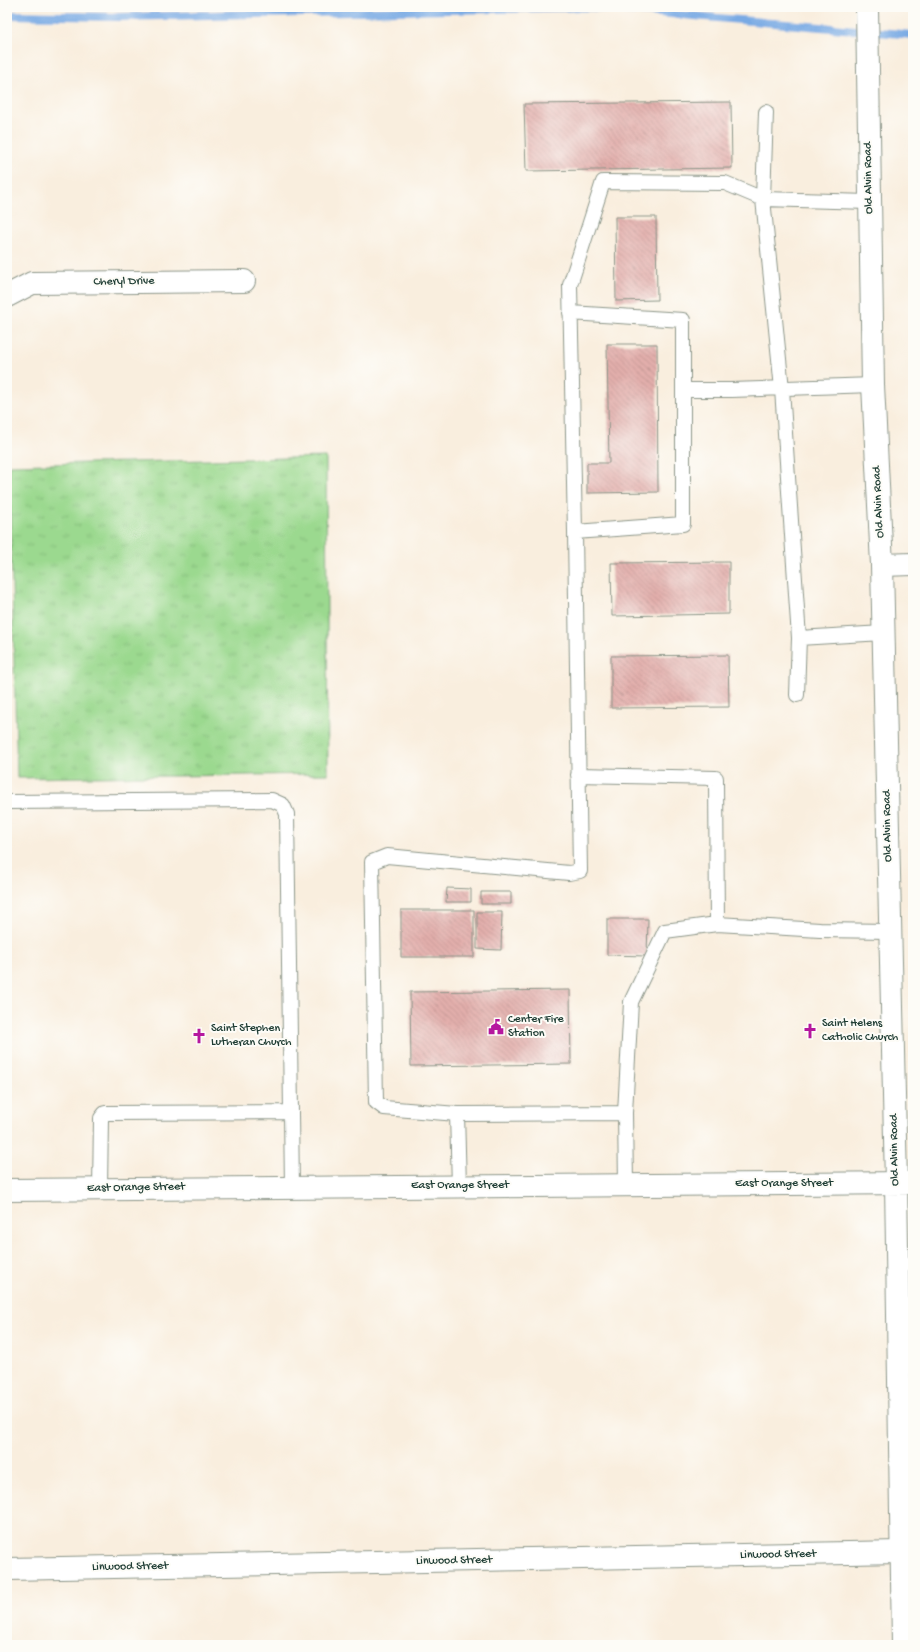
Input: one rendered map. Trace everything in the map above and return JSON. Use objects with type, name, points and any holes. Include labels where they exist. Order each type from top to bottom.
[{"type":"street","name":"Old Alvin Road","points":[[867,7],[873,386],[882,565],[890,931],[904,1183],[901,1552],[903,1645]]},
{"type":"street","name":"Cheryl Drive","points":[[7,296],[32,283],[244,281]]},
{"type":"street","points":[[882,565],[913,564]]},
{"type":"street","name":"East Orange Street","points":[[7,1190],[904,1183]]},
{"type":"street","name":"Linwood Street","points":[[7,1569],[901,1552]]},
{"type":"lane","points":[[766,112],[763,199],[782,389],[799,638],[797,695]]},
{"type":"lane","points":[[625,1114],[457,1114],[384,1108],[376,1102],[372,862],[386,856],[569,873],[580,871],[570,284],[603,182],[725,183],[763,199],[869,202]]},
{"type":"lane","points":[[570,313],[683,320],[683,524],[575,532]]},
{"type":"lane","points":[[683,390],[873,386]]},
{"type":"lane","points":[[799,638],[883,633]]},
{"type":"lane","points":[[578,775],[716,778],[717,924]]},
{"type":"lane","points":[[7,802],[272,800],[283,805],[287,814],[292,1187]]},
{"type":"lane","points":[[626,1185],[625,1114],[631,1002],[665,931],[717,924],[820,930],[890,931]]},
{"type":"lane","points":[[100,1189],[101,1118],[105,1113],[291,1112]]},
{"type":"lane","points":[[457,1114],[459,1186]]},
{"type":"green space","points":[[326,457],[328,774],[17,778],[9,465]]},
{"type":"building","points":[[731,102],[732,168],[526,171],[524,104]]},
{"type":"building","points":[[615,217],[656,217],[657,300],[616,301]]},
{"type":"building","points":[[607,344],[657,344],[658,492],[587,493],[587,463],[609,463]]},
{"type":"building","points":[[729,562],[729,614],[612,616],[611,563]]},
{"type":"building","points":[[728,655],[729,707],[611,708],[611,656]]},
{"type":"building","points":[[447,888],[471,889],[471,902],[446,902]]},
{"type":"building","points":[[481,892],[511,892],[511,904],[481,904]]},
{"type":"building","points":[[401,910],[474,910],[474,957],[401,957]]},
{"type":"building","points":[[477,912],[502,912],[501,950],[477,949]]},
{"type":"building","points":[[607,919],[648,919],[647,956],[607,955]]},
{"type":"building","points":[[570,990],[571,1064],[411,1066],[410,992]]},
{"type":"waterway","points":[[7,15],[117,17],[590,7],[913,35]]},
{"type":"place","name":"Center Fire Station","points":[[496,1027]]},
{"type":"place","name":"Saint Helens Catholic Church","points":[[810,1031]]},
{"type":"place","name":"Saint Stephen Lutheran Church","points":[[199,1036]]}]
